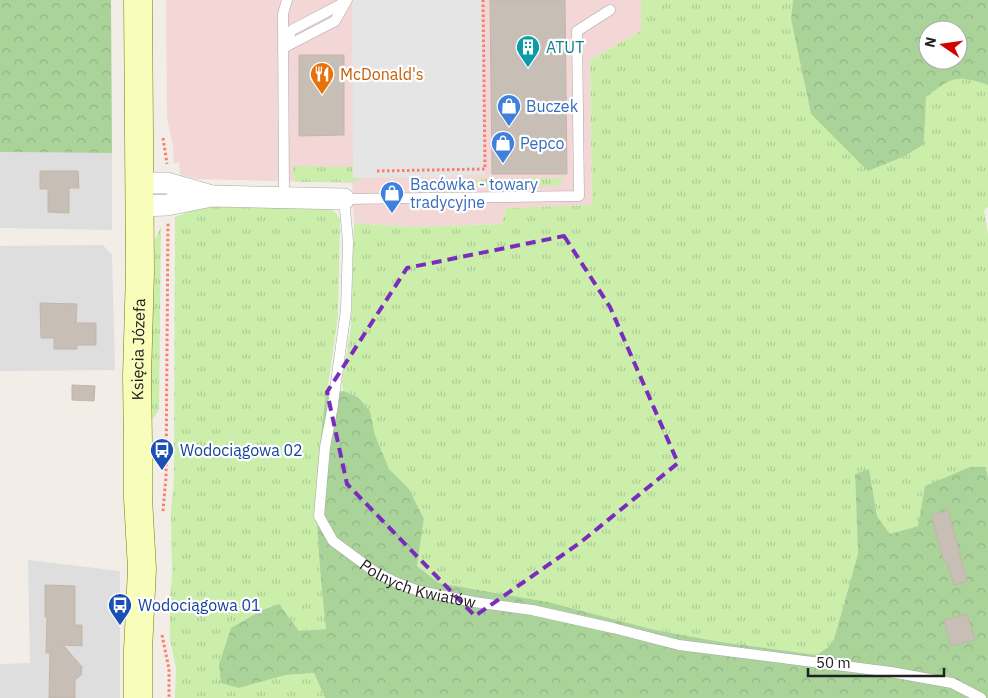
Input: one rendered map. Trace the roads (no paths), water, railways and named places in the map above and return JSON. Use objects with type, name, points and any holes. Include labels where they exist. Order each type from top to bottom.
[{"type":"main road","name":"Księcia Józefa","points":[[138,0],[140,195],[138,498],[142,569],[138,698]]},
{"type":"street","points":[[140,195],[167,183],[212,196],[344,199]]},
{"type":"lane","points":[[284,197],[283,14],[287,0]]},
{"type":"lane","points":[[283,48],[292,30],[346,1]]},
{"type":"lane","points":[[344,199],[579,196],[577,31],[610,10]]},
{"type":"lane","name":"Polnych Kwiatów","points":[[344,199],[348,241],[346,310],[325,446],[319,516],[333,541],[375,572],[419,591],[474,602],[532,610],[613,628],[679,646],[891,672],[952,684],[981,698]]},
{"type":"place","name":"ATUT","points":[[528,68]]},
{"type":"place","name":"McDonald's","points":[[322,95]]},
{"type":"place","name":"Buczek","points":[[509,127]]},
{"type":"place","name":"Pepco","points":[[503,164]]},
{"type":"place","name":"Bacówka - towary tradycyjne","points":[[392,214]]},
{"type":"place","name":"Wodociągowa 02","points":[[162,471]]},
{"type":"place","name":"Wodociągowa 01","points":[[120,626]]}]
